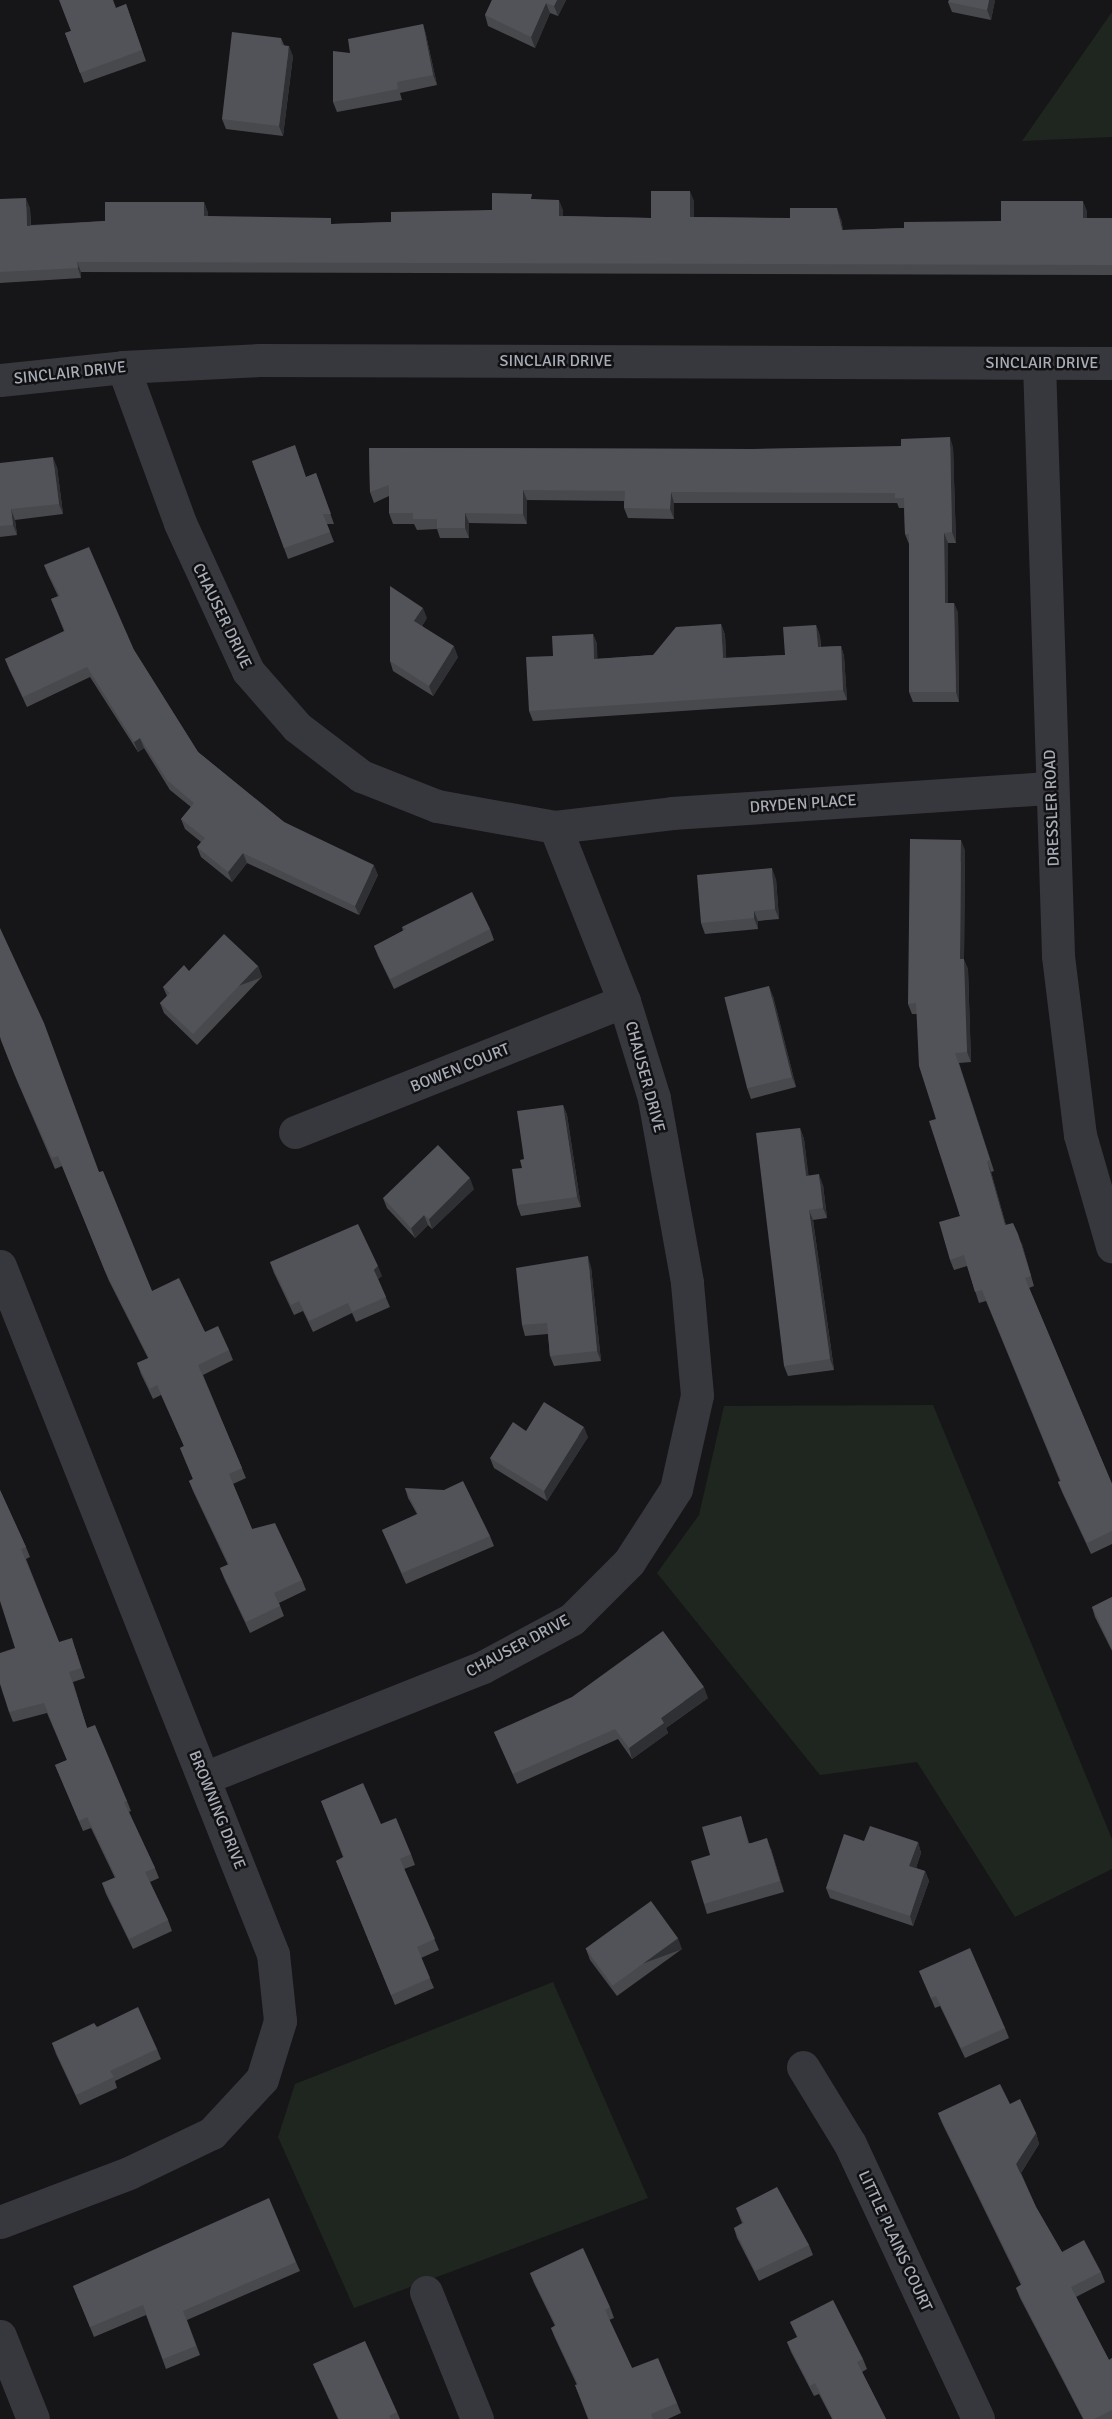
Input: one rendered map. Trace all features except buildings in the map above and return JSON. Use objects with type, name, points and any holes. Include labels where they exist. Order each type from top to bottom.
[{"type":"street","name":"SINCLAIR DRIVE","points":[[0,380],[123,367],[259,360],[1112,363]]},
{"type":"street","name":"DRESSLER ROAD","points":[[1039,363],[1058,956],[1080,1135],[1112,1246]]},
{"type":"street","name":"CHAUSER DRIVE","points":[[123,367],[180,523],[213,602],[248,671],[297,728],[361,776],[437,806],[555,827],[624,1001],[654,1098],[687,1282],[697,1395],[676,1489],[629,1562],[572,1619],[483,1667],[204,1778]]},
{"type":"street","name":"DRYDEN PLACE","points":[[555,827],[672,813],[1052,788]]},
{"type":"street","name":"BOWEN COURT","points":[[295,1132],[624,1001]]},
{"type":"street","name":"BROWNING DRIVE","points":[[0,1266],[273,1954],[280,2021],[262,2079],[212,2133],[129,2173],[0,2222]]},
{"type":"street","name":"LITTLE PLAINS COURT","points":[[803,2067],[850,2144],[978,2419]]},
{"type":"street","points":[[426,2292],[477,2419]]},
{"type":"street","points":[[0,2336],[33,2419]]},
{"type":"shaded area","points":[[1112,12],[1112,137],[1022,141]]},
{"type":"shaded area","points":[[933,1405],[1112,1839],[1112,1869],[1015,1917],[917,1762],[820,1775],[657,1573],[699,1515],[724,1406]]},
{"type":"shaded area","points":[[553,1982],[648,2198],[354,2308],[278,2137],[295,2084]]}]
